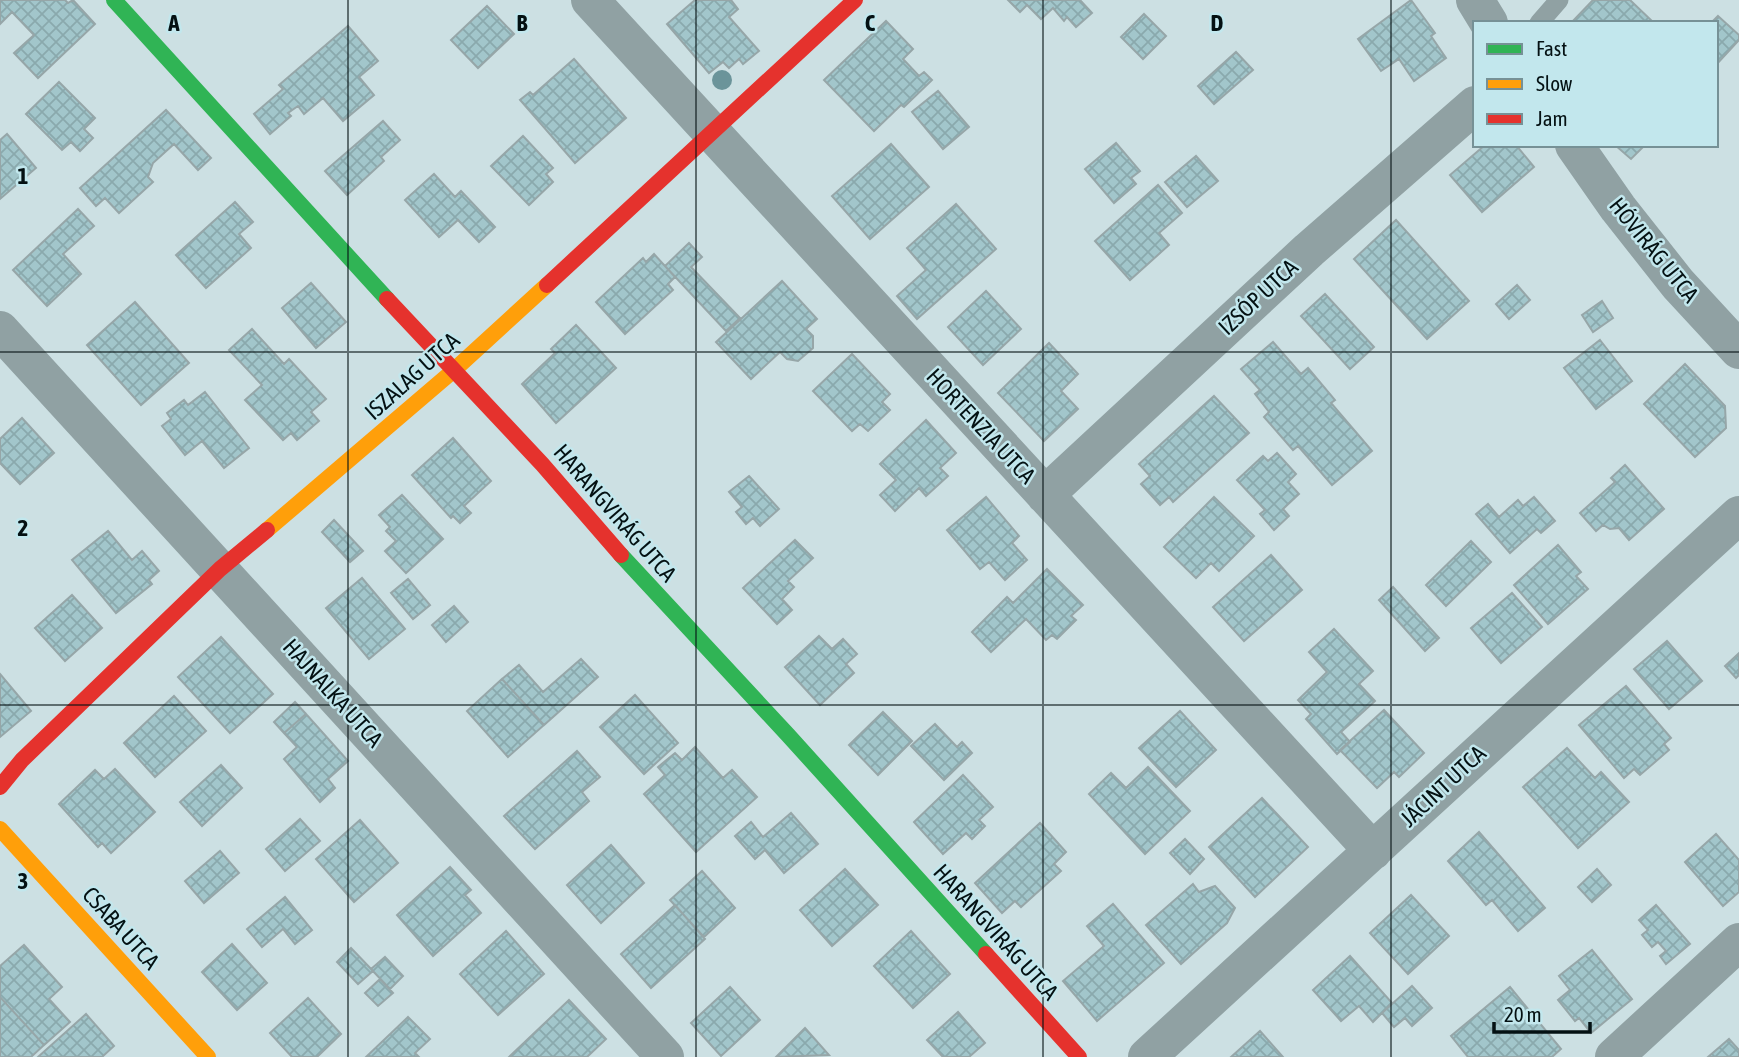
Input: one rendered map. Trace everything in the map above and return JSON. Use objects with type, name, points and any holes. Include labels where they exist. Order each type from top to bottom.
[{"type":"street","name":"HARANGVIRÁG UTCA","points":[[114,0],[453,371],[542,464],[647,585],[788,735],[1079,1057]]},
{"type":"street","name":"HORTENZIA UTCA","points":[[590,0],[1373,851]]},
{"type":"street","name":"ISZALAG UTCA","points":[[0,787],[22,760],[220,569],[344,467],[453,371],[855,0]]},
{"type":"street","points":[[1475,0],[1488,21]]},
{"type":"street","name":"IZSÓP UTCA","points":[[1045,495],[1309,250],[1473,107]]},
{"type":"street","name":"HÓVIRÁG UTCA","points":[[1575,147],[1618,208],[1678,284],[1739,350]]},
{"type":"street","name":"HAJNALKA UTCA","points":[[0,330],[665,1057]]},
{"type":"street","name":"JÁCINT UTCA","points":[[1147,1057],[1739,515]]},
{"type":"street","name":"CSABA UTCA","points":[[0,830],[208,1057]]},
{"type":"street","points":[[1614,1057],[1738,946]]},
{"type":"lane","points":[[1541,21],[1559,0]]},
{"type":"building","points":[[0,0],[65,0],[68,3],[73,0],[95,24],[38,78],[14,53],[34,35],[12,12],[0,24]]},
{"type":"building","points":[[695,0],[731,0],[738,9],[729,17],[759,51],[743,64],[739,59],[729,68],[723,62],[709,73],[667,24]]},
{"type":"building","points":[[1008,0],[1080,0],[1092,13],[1076,27],[1067,17],[1064,21],[1053,8],[1041,19],[1027,5],[1020,12]]},
{"type":"building","points":[[1411,0],[1435,33],[1431,36],[1446,58],[1414,81],[1399,59],[1381,71],[1358,39]]},
{"type":"building","points":[[1593,0],[1630,0],[1652,21],[1573,21]]},
{"type":"building","points":[[487,6],[514,34],[478,68],[451,40]]},
{"type":"building","points":[[1144,14],[1166,36],[1143,59],[1121,37]]},
{"type":"building","points":[[1718,16],[1739,35],[1739,40],[1718,63],[1718,21],[1713,21]]},
{"type":"building","points":[[886,21],[913,49],[903,59],[919,76],[924,72],[932,80],[874,131],[824,80]]},
{"type":"building","points":[[348,26],[378,61],[359,77],[374,95],[343,121],[323,98],[304,114],[298,106],[288,113],[291,116],[270,134],[254,114],[283,89],[279,85]]},
{"type":"building","points":[[1236,52],[1253,70],[1214,104],[1198,86]]},
{"type":"building","points":[[574,59],[626,118],[575,163],[520,100],[530,92],[533,95]]},
{"type":"building","points":[[59,82],[95,118],[84,129],[93,138],[80,151],[71,142],[62,150],[26,114]]},
{"type":"building","points":[[938,91],[969,127],[943,149],[912,112]]},
{"type":"building","points":[[166,110],[211,158],[198,170],[174,144],[153,163],[148,177],[153,182],[119,213],[105,198],[96,206],[80,188]]},
{"type":"building","points":[[383,121],[400,140],[381,157],[384,161],[347,195],[325,171]]},
{"type":"building","points":[[7,134],[36,168],[0,199],[0,140]]},
{"type":"building","points":[[523,136],[553,168],[546,174],[553,182],[529,205],[491,166]]},
{"type":"building","points":[[1116,143],[1140,171],[1131,178],[1136,184],[1114,203],[1085,169]]},
{"type":"building","points":[[891,144],[929,187],[870,239],[832,196]]},
{"type":"building","points":[[1483,147],[1518,147],[1534,167],[1482,212],[1450,175]]},
{"type":"building","points":[[1617,147],[1643,147],[1631,159]]},
{"type":"building","points":[[1196,156],[1218,181],[1187,207],[1165,182]]},
{"type":"building","points":[[434,174],[455,197],[461,191],[495,227],[479,242],[458,220],[439,237],[405,200]]},
{"type":"building","points":[[1158,185],[1182,213],[1159,233],[1169,245],[1130,280],[1095,241]]},
{"type":"building","points":[[235,202],[253,222],[239,234],[251,248],[206,288],[176,255]]},
{"type":"building","points":[[956,204],[996,249],[917,319],[897,296],[926,270],[907,248]]},
{"type":"building","points":[[78,209],[94,226],[63,254],[81,274],[47,306],[13,270]]},
{"type":"building","points":[[1396,220],[1469,301],[1427,339],[1354,259]]},
{"type":"building","points":[[689,243],[702,257],[691,267],[740,318],[726,331],[665,266]]},
{"type":"building","points":[[654,254],[675,277],[668,284],[673,290],[625,334],[596,302],[643,258],[646,262]]},
{"type":"building","points":[[782,281],[817,319],[806,329],[813,336],[813,348],[798,361],[787,359],[780,352],[751,379],[716,342]]},
{"type":"building","points":[[311,283],[346,322],[316,348],[282,308]]},
{"type":"building","points":[[1517,285],[1530,300],[1509,319],[1496,304]]},
{"type":"building","points":[[986,291],[1021,329],[983,365],[948,327]]},
{"type":"building","points":[[1325,294],[1374,347],[1350,369],[1301,316]]},
{"type":"building","points":[[1602,301],[1613,318],[1593,332],[1582,315]]},
{"type":"building","points":[[135,302],[189,363],[141,405],[87,345]]},
{"type":"building","points":[[576,325],[616,368],[556,423],[522,384],[555,353],[551,349]]},
{"type":"building","points":[[252,329],[284,364],[289,359],[326,399],[311,412],[319,421],[297,440],[291,433],[283,440],[245,400],[262,385],[229,350]]},
{"type":"building","points":[[1600,340],[1632,381],[1596,409],[1564,368]]},
{"type":"building","points":[[1273,342],[1301,374],[1308,368],[1335,400],[1331,403],[1372,451],[1332,485],[1298,446],[1293,450],[1264,417],[1269,412],[1255,394],[1260,390],[1241,369]]},
{"type":"building","points":[[1049,343],[1078,374],[1061,391],[1078,409],[1044,441],[998,393]]},
{"type":"building","points":[[852,354],[890,394],[882,402],[890,410],[868,431],[860,424],[852,431],[813,391]]},
{"type":"building","points":[[1685,364],[1725,406],[1726,428],[1695,457],[1644,404]]},
{"type":"building","points":[[205,392],[249,448],[224,468],[202,441],[185,455],[162,426],[171,419],[167,413],[184,400],[188,405]]},
{"type":"building","points":[[1214,396],[1249,433],[1173,502],[1169,497],[1160,505],[1141,484],[1150,476],[1139,464]]},
{"type":"building","points":[[22,418],[54,453],[20,484],[0,463],[0,439]]},
{"type":"building","points":[[926,420],[956,453],[940,468],[948,476],[926,496],[919,488],[895,511],[880,495],[896,480],[880,464]]},
{"type":"building","points":[[453,438],[491,481],[464,506],[471,513],[460,523],[453,516],[451,518],[412,475]]},
{"type":"building","points":[[1277,453],[1296,474],[1288,482],[1299,494],[1283,509],[1289,516],[1274,530],[1260,514],[1265,510],[1237,480],[1263,456],[1268,461]]},
{"type":"building","points":[[1625,465],[1664,509],[1629,540],[1619,528],[1610,529],[1603,525],[1596,531],[1580,513],[1615,482],[1611,478]]},
{"type":"building","points":[[749,476],[779,509],[760,526],[753,518],[746,524],[736,512],[742,507],[729,492]]},
{"type":"building","points":[[402,495],[443,539],[406,573],[385,551],[396,541],[386,531],[390,527],[379,515]]},
{"type":"building","points":[[986,497],[1019,536],[1012,543],[1027,560],[1005,580],[989,562],[980,569],[947,530]]},
{"type":"building","points":[[1214,497],[1254,536],[1219,571],[1211,563],[1196,578],[1164,547]]},
{"type":"building","points":[[1534,497],[1555,521],[1541,533],[1537,529],[1510,553],[1476,514],[1488,504],[1499,517],[1518,500],[1523,506]]},
{"type":"building","points":[[334,520],[363,551],[350,562],[322,532]]},
{"type":"building","points":[[108,531],[132,560],[142,551],[159,571],[149,580],[152,584],[116,613],[72,560]]},
{"type":"building","points":[[795,540],[813,558],[788,581],[794,587],[782,599],[792,610],[777,624],[743,588]]},
{"type":"building","points":[[1471,541],[1491,562],[1446,606],[1426,585]]},
{"type":"building","points":[[1558,545],[1581,572],[1576,576],[1588,589],[1548,624],[1514,585]]},
{"type":"building","points":[[1271,555],[1302,590],[1244,641],[1213,607]]},
{"type":"building","points":[[1047,569],[1083,605],[1071,616],[1076,620],[1057,639],[1052,635],[1046,640],[1026,619],[991,652],[972,632],[1007,597],[1013,603]]},
{"type":"building","points":[[362,578],[405,629],[369,659],[326,608]]},
{"type":"building","points":[[408,579],[430,605],[413,619],[391,593]]},
{"type":"building","points":[[1393,587],[1439,638],[1425,651],[1379,600]]},
{"type":"building","points":[[1512,593],[1542,627],[1501,663],[1471,628]]},
{"type":"building","points":[[72,595],[102,628],[65,661],[35,628]]},
{"type":"building","points":[[454,606],[468,622],[446,642],[432,625]]},
{"type":"building","points":[[1334,629],[1373,671],[1359,684],[1375,701],[1341,732],[1350,742],[1337,754],[1306,719],[1311,714],[1298,700],[1327,672],[1309,652]]},
{"type":"building","points":[[819,636],[832,649],[843,639],[857,654],[846,664],[854,673],[820,705],[785,667]]},
{"type":"building","points":[[221,637],[273,694],[230,733],[178,677]]},
{"type":"building","points":[[1667,641],[1702,681],[1669,709],[1634,669]]},
{"type":"building","points":[[1739,653],[1739,675],[1736,678],[1725,666]]},
{"type":"building","points":[[581,659],[598,677],[544,725],[502,679],[519,665],[543,692]]},
{"type":"building","points":[[0,674],[31,711],[0,737]]},
{"type":"building","points":[[502,679],[544,725],[508,757],[467,711]]},
{"type":"building","points":[[1626,686],[1671,738],[1664,744],[1669,750],[1640,775],[1634,769],[1624,778],[1579,725]]},
{"type":"building","points":[[635,695],[678,743],[644,774],[600,727]]},
{"type":"building","points":[[174,696],[206,731],[155,777],[124,743]]},
{"type":"building","points":[[295,702],[306,714],[284,733],[274,722]]},
{"type":"building","points":[[1384,710],[1424,753],[1399,777],[1394,772],[1377,788],[1340,750]]},
{"type":"building","points":[[1180,711],[1216,750],[1176,787],[1139,748]]},
{"type":"building","points":[[883,712],[912,741],[878,775],[849,745]]},
{"type":"building","points":[[306,714],[348,761],[328,779],[335,788],[320,802],[284,759],[297,747],[284,733]]},
{"type":"building","points":[[935,724],[957,747],[962,742],[972,753],[944,780],[911,746]]},
{"type":"building","points":[[695,747],[723,778],[732,770],[757,797],[696,852],[644,794],[665,775],[658,767],[675,753],[682,760]]},
{"type":"building","points":[[1567,748],[1595,778],[1601,772],[1629,802],[1578,848],[1523,787]]},
{"type":"building","points":[[577,751],[600,777],[582,792],[589,801],[535,849],[504,816]]},
{"type":"building","points":[[221,765],[242,788],[202,826],[180,802]]},
{"type":"building","points":[[1148,767],[1190,811],[1145,854],[1089,794],[1111,773],[1126,788]]},
{"type":"building","points":[[115,769],[155,812],[111,853],[102,843],[98,847],[59,804],[95,770],[104,779]]},
{"type":"building","points":[[963,775],[993,807],[979,820],[985,826],[972,839],[966,833],[943,854],[914,822]]},
{"type":"building","points":[[1262,798],[1308,847],[1255,897],[1209,847]]},
{"type":"building","points":[[791,813],[818,844],[784,873],[765,850],[755,859],[735,836],[751,822],[763,837]]},
{"type":"building","points":[[300,819],[320,841],[285,871],[266,849]]},
{"type":"building","points":[[360,820],[398,863],[354,902],[316,859]]},
{"type":"building","points":[[1040,823],[1066,852],[1054,864],[1061,871],[1021,907],[1015,901],[1002,913],[975,883]]},
{"type":"building","points":[[1479,832],[1545,908],[1518,931],[1492,900],[1486,905],[1448,861]]},
{"type":"building","points":[[1716,834],[1739,860],[1739,892],[1723,906],[1685,862]]},
{"type":"building","points":[[1185,839],[1204,859],[1190,874],[1170,853]]},
{"type":"building","points":[[611,845],[644,883],[601,923],[567,885]]},
{"type":"building","points":[[220,851],[239,873],[204,903],[185,881]]},
{"type":"building","points":[[450,867],[471,890],[465,895],[481,913],[433,956],[397,915]]},
{"type":"building","points":[[845,869],[878,905],[832,946],[800,910]]},
{"type":"building","points":[[1597,869],[1611,885],[1592,902],[1578,887]]},
{"type":"building","points":[[702,871],[735,908],[704,937],[670,900]]},
{"type":"building","points":[[1193,884],[1199,892],[1215,886],[1235,908],[1227,923],[1181,964],[1146,925]]},
{"type":"building","points":[[1411,895],[1449,936],[1408,974],[1370,933]]},
{"type":"building","points":[[285,897],[312,930],[295,944],[283,929],[262,947],[247,929]]},
{"type":"building","points":[[1113,904],[1164,963],[1097,1021],[1063,981],[1104,946],[1087,926]]},
{"type":"building","points":[[675,905],[705,939],[651,988],[621,954]]},
{"type":"building","points":[[1656,905],[1690,944],[1666,964],[1660,956],[1666,951],[1658,942],[1652,947],[1642,935],[1648,930],[1639,920]]},
{"type":"building","points":[[506,931],[544,974],[498,1015],[460,974]]},
{"type":"building","points":[[911,931],[950,974],[913,1008],[874,966]]},
{"type":"building","points":[[232,944],[267,983],[237,1010],[202,972]]},
{"type":"building","points":[[24,945],[62,987],[49,999],[70,1022],[44,1045],[0,997],[0,966]]},
{"type":"building","points":[[351,948],[373,971],[358,984],[337,962]]},
{"type":"building","points":[[1592,950],[1632,999],[1591,1033],[1579,1018],[1575,1021],[1558,1000],[1570,990],[1559,976]]},
{"type":"building","points":[[1350,956],[1392,1003],[1373,1022],[1359,1006],[1341,1021],[1313,990]]},
{"type":"building","points":[[385,957],[403,976],[390,989],[371,969]]},
{"type":"building","points":[[380,979],[393,993],[378,1006],[365,993]]},
{"type":"building","points":[[1412,986],[1432,1008],[1412,1026],[1405,1018],[1394,1027],[1382,1013]]},
{"type":"building","points":[[730,987],[760,1020],[721,1056],[691,1023]]},
{"type":"building","points":[[1510,987],[1561,1049],[1552,1057],[1468,1057],[1451,1036]]},
{"type":"building","points":[[0,997],[44,1045],[31,1057],[0,1057]]},
{"type":"building","points":[[308,998],[341,1034],[317,1057],[292,1057],[270,1033]]},
{"type":"building","points":[[569,1000],[606,1039],[587,1057],[509,1057]]},
{"type":"building","points":[[958,1012],[985,1043],[969,1057],[943,1057],[927,1040]]},
{"type":"building","points":[[86,1014],[114,1046],[102,1057],[38,1057]]},
{"type":"building","points":[[408,1017],[430,1039],[415,1053],[419,1057],[366,1057]]},
{"type":"building","points":[[805,1028],[829,1055],[776,1057]]},
{"type":"building","points":[[1260,1031],[1283,1057],[1231,1057]]},
{"type":"building","points":[[1729,1039],[1739,1050],[1739,1057],[1708,1057]]},
{"type":"traffic: fast","points":[[114,0],[387,299]]},
{"type":"traffic: fast","points":[[621,555],[986,954]]},
{"type":"traffic: slow","points":[[267,530],[453,371],[547,285]]},
{"type":"traffic: slow","points":[[0,829],[208,1057]]},
{"type":"traffic: jam","points":[[547,285],[855,0]]},
{"type":"traffic: jam","points":[[387,299],[542,464],[621,555]]},
{"type":"traffic: jam","points":[[0,787],[22,760],[220,569],[267,530]]},
{"type":"traffic: jam","points":[[986,954],[1079,1057]]}]
